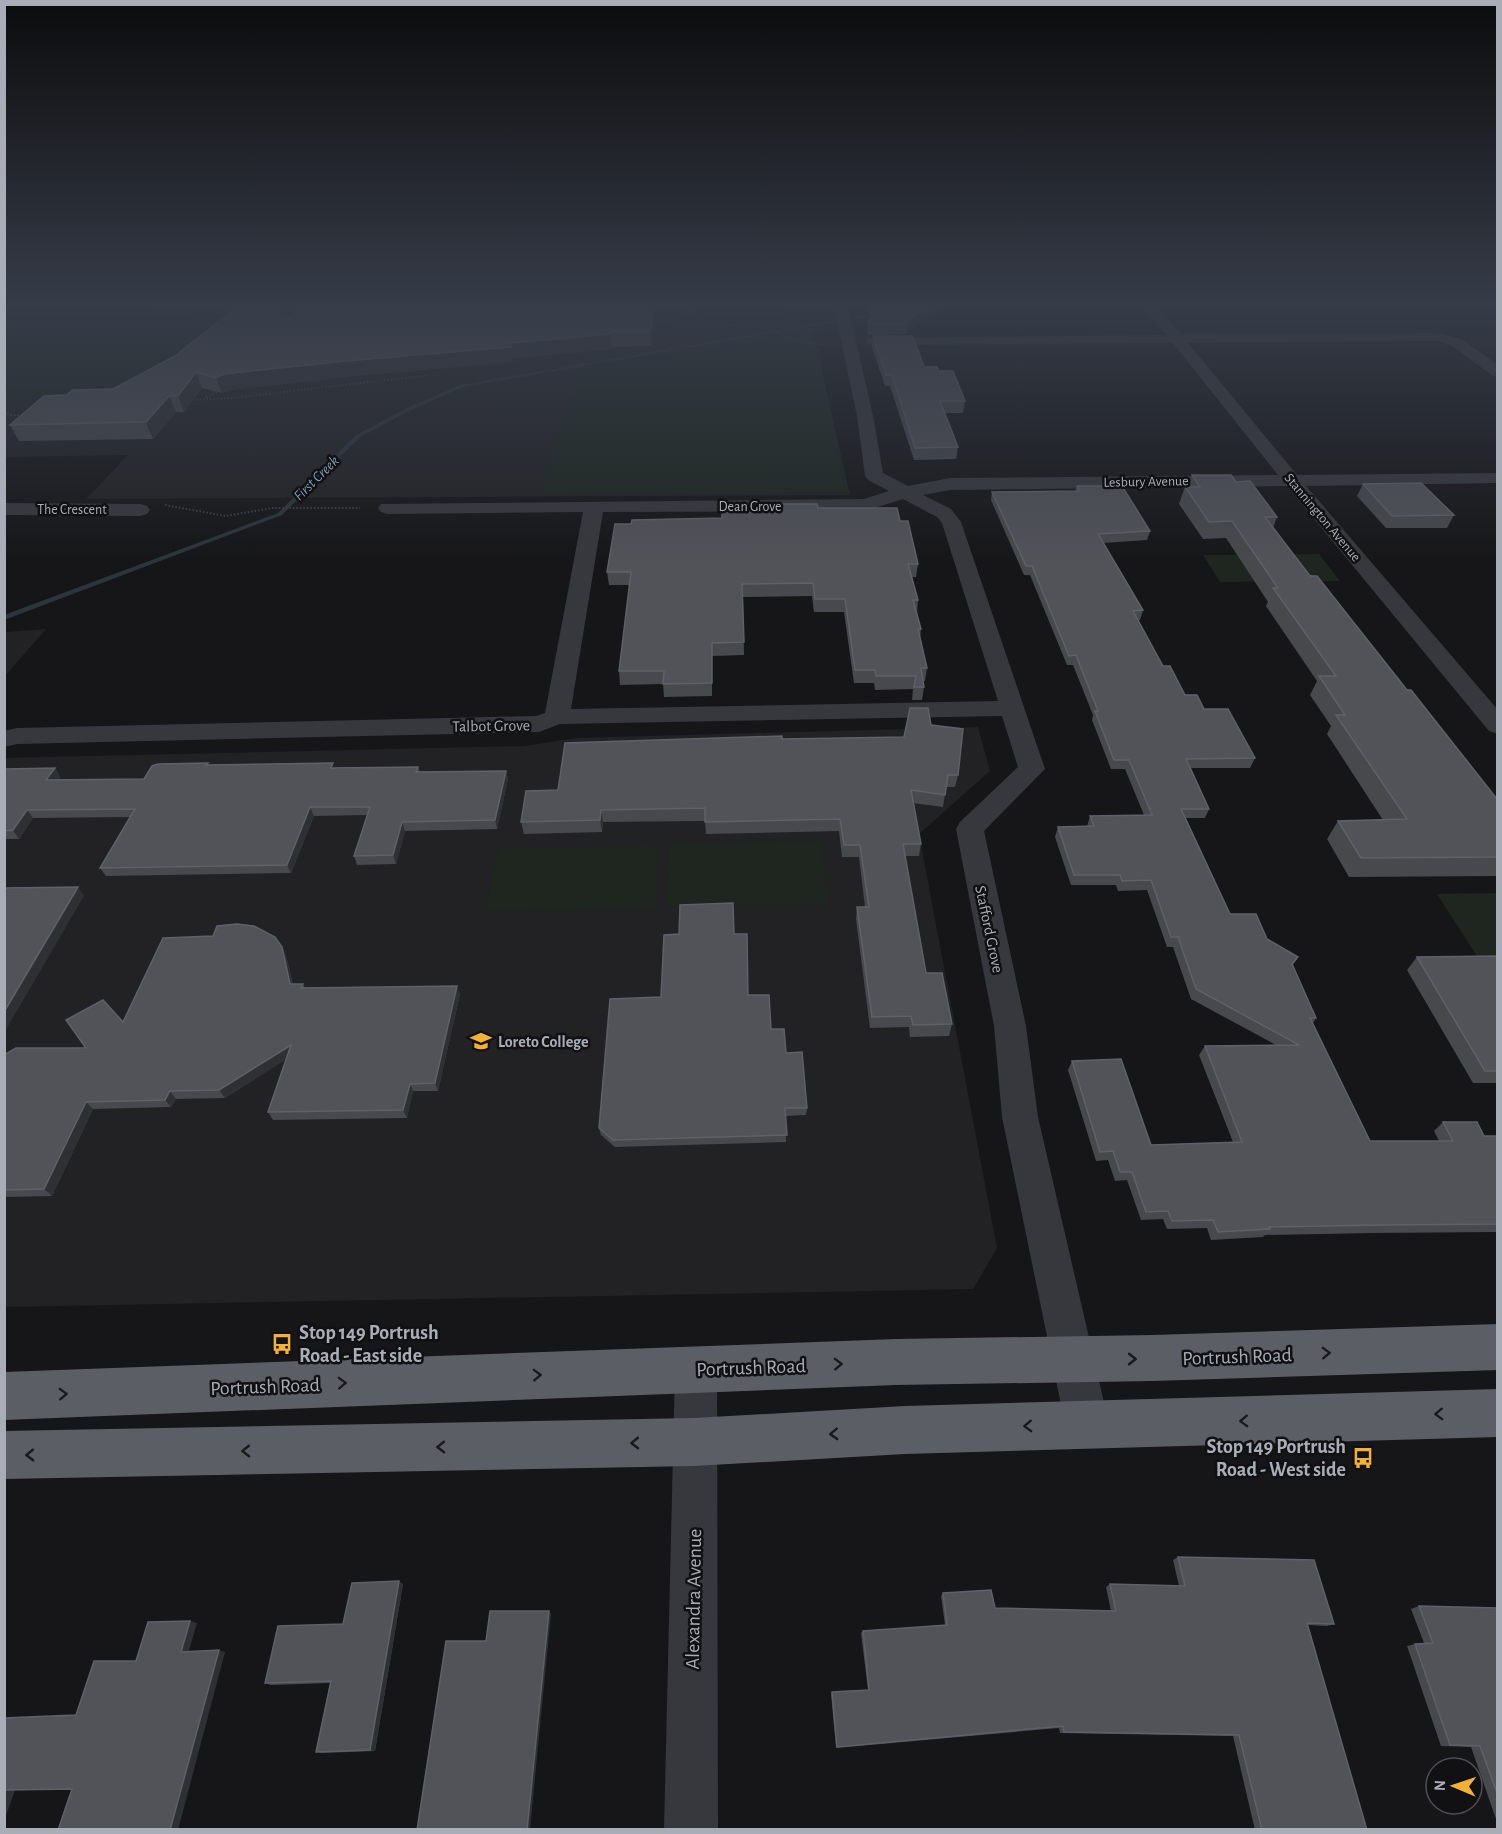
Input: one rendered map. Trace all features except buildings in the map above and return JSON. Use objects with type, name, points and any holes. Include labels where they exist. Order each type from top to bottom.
[{"type":"highway","name":"Portrush Road","points":[[4,1396],[696,1369],[1497,1347]]},
{"type":"highway","points":[[4,1455],[694,1442],[905,1430],[1497,1413]]},
{"type":"street","name":"Stafford Grove","points":[[858,392],[874,476],[944,513],[951,522],[1032,769],[970,829],[1010,1026],[1020,1117],[1087,1424]]},
{"type":"street","name":"Stannington Avenue","points":[[1220,392],[1497,726]]},
{"type":"street","name":"Lesbury Avenue","points":[[903,493],[950,484],[1497,478]]},
{"type":"street","name":"Dean Grove","points":[[388,508],[865,505],[903,493]]},
{"type":"street","points":[[557,717],[594,507]]},
{"type":"street","name":"The Crescent","points":[[4,509],[140,510]]},
{"type":"street","name":"Talbot Grove","points":[[11,737],[539,724],[557,717],[1013,708]]},
{"type":"street","name":"Alexandra Avenue","points":[[691,1830],[696,1369]]},
{"type":"path","points":[[203,399],[218,392]]},
{"type":"path","points":[[194,394],[185,400],[232,398],[287,392]]},
{"type":"path","points":[[4,412],[18,416],[29,414]]},
{"type":"path","points":[[140,510],[156,505],[172,505],[225,516],[272,508],[388,508]]},
{"type":"shaded area","points":[[5,392],[827,392],[850,495],[86,499],[128,455],[5,457]]},
{"type":"shaded area","points":[[5,392],[65,392],[56,394],[5,400]]},
{"type":"shaded area","points":[[572,392],[826,392],[846,493],[542,494]]},
{"type":"shaded area","points":[[1319,554],[1340,581],[1220,582],[1203,555]]},
{"type":"shaded area","points":[[46,629],[5,676],[5,632]]},
{"type":"shaded area","name":"Loreto College","points":[[978,727],[990,771],[919,834],[997,1248],[973,1289],[5,1307],[4,758],[525,746],[576,738]]},
{"type":"shaded area","points":[[821,841],[828,903],[668,907],[670,844]]},
{"type":"shaded area","points":[[658,845],[655,907],[486,911],[498,849]]},
{"type":"shaded area","points":[[1497,893],[1497,956],[1477,956],[1437,894]]},
{"type":"waterway","name":"First Creek","points":[[4,618],[280,514],[358,436],[407,410],[449,392]]},
{"type":"place","name":"Loreto College","points":[[481,1041]]},
{"type":"place","name":"Stop 149 Portrush Road - East side","points":[[282,1344]]},
{"type":"place","name":"Stop 149 Portrush Road - West side","points":[[1363,1458]]}]
